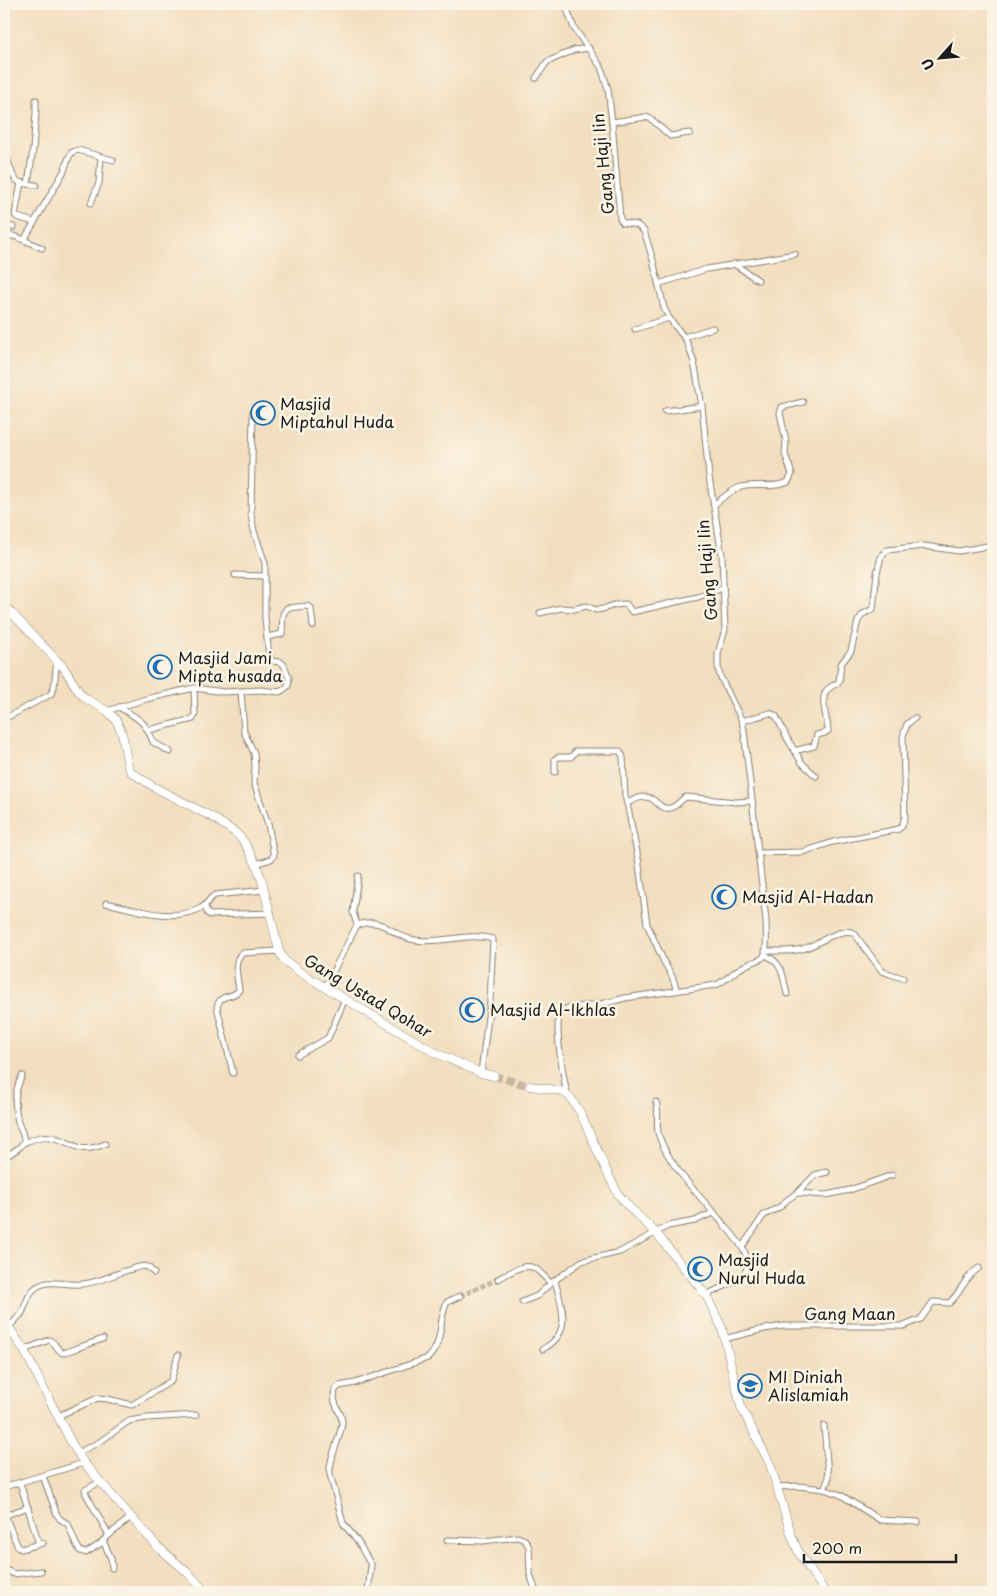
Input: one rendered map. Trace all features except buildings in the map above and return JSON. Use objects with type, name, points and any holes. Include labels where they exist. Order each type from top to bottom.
[{"type":"street","name":"Gang Haji Iin","points":[[565,4],[574,28],[598,61],[608,89],[619,216],[624,223],[637,225],[644,231],[664,308],[669,318],[686,340],[694,362],[702,406],[722,555],[725,630],[718,653],[718,667],[720,676],[742,720],[766,920],[765,953]]},
{"type":"street","points":[[536,78],[547,62],[574,50],[589,48]]},
{"type":"street","points":[[28,184],[33,149],[36,100]]},
{"type":"street","points":[[612,122],[646,117],[652,119],[670,136],[690,133]]},
{"type":"street","points":[[24,240],[64,171],[70,153],[78,150],[113,160]]},
{"type":"street","points":[[4,155],[8,160],[10,171],[16,181],[36,185]]},
{"type":"street","points":[[91,203],[99,183],[101,157]]},
{"type":"street","points":[[21,183],[15,216],[34,222]]},
{"type":"street","points":[[4,226],[13,227]]},
{"type":"street","points":[[4,234],[42,248]]},
{"type":"street","points":[[658,284],[707,269],[795,254]]},
{"type":"street","points":[[734,264],[758,280]]},
{"type":"street","points":[[635,328],[669,318]]},
{"type":"street","points":[[684,337],[712,328]]},
{"type":"street","points":[[714,505],[737,488],[778,486],[788,482],[792,474],[786,457],[786,441],[780,413],[782,407],[804,402]]},
{"type":"street","points":[[665,411],[702,406]]},
{"type":"street","points":[[107,712],[146,699],[194,688],[224,692],[261,690],[278,692],[288,686],[289,678],[284,665],[281,662],[272,661],[270,658],[265,619],[263,556],[254,531],[251,514],[253,411]]},
{"type":"street","points":[[794,751],[814,746],[817,735],[825,734],[828,731],[825,695],[827,690],[838,684],[840,680],[841,664],[851,651],[858,621],[863,614],[873,609],[877,573],[884,552],[894,548],[924,546],[959,551],[993,545]]},
{"type":"street","points":[[235,575],[265,576]]},
{"type":"street","points":[[540,612],[586,606],[596,610],[603,610],[614,605],[626,604],[632,612],[698,597],[723,588]]},
{"type":"street","points":[[4,605],[64,668],[79,692],[107,712],[119,726],[131,772],[154,787],[203,812],[231,829],[244,842],[256,864],[271,913],[278,951],[242,953],[237,959],[239,990],[234,995],[223,998],[218,1004],[217,1007],[234,1073]]},
{"type":"street","points":[[267,638],[282,634],[283,614],[287,608],[307,606],[311,608],[314,626]]},
{"type":"street","points":[[4,719],[51,694],[54,687],[57,660]]},
{"type":"street","points":[[149,730],[193,719],[194,688]]},
{"type":"street","points":[[241,691],[244,732],[254,753],[254,783],[268,824],[274,854],[271,859],[256,864]]},
{"type":"street","points":[[119,707],[138,719],[149,730],[153,742],[170,752]]},
{"type":"street","points":[[742,720],[774,714],[802,763],[816,776]]},
{"type":"street","points":[[758,853],[803,852],[833,842],[899,829],[905,817],[903,736],[907,724],[915,718]]},
{"type":"street","points":[[555,772],[555,759],[571,757],[576,751],[620,751],[623,757],[625,796],[638,858],[647,924],[677,991]]},
{"type":"street","points":[[627,802],[648,797],[661,807],[668,808],[678,805],[686,797],[751,802]]},
{"type":"street","points":[[357,926],[353,912],[358,876]]},
{"type":"street","points":[[265,890],[215,895],[206,906],[207,913],[210,915],[271,913]]},
{"type":"street","points":[[106,903],[169,914],[185,913],[206,906]]},
{"type":"street","points":[[325,987],[357,926],[367,922],[381,923],[396,933],[414,940],[436,941],[470,936],[482,936],[493,939],[490,1001],[481,1073]]},
{"type":"street","points":[[765,953],[801,950],[840,932],[850,931],[854,933],[882,971],[903,978]]},
{"type":"street","name":"Gang Ustad Qohar","points":[[278,951],[292,967],[436,1053],[481,1073],[494,1076]]},
{"type":"street","points":[[567,1094],[558,1030],[560,1011],[625,998],[716,985],[725,981],[744,966],[763,958],[765,953]]},
{"type":"street","points":[[765,953],[778,963],[787,994]]},
{"type":"street","points":[[298,1055],[328,1038],[345,999]]},
{"type":"street","points":[[22,1076],[16,1088],[15,1096],[18,1122],[24,1139],[23,1144]]},
{"type":"street","points":[[530,1086],[562,1091],[575,1103],[618,1194],[656,1233],[706,1295],[718,1318],[741,1407],[768,1459],[778,1487],[783,1510],[799,1553],[825,1592]]},
{"type":"street","points":[[656,1102],[659,1110],[657,1129],[663,1145],[685,1179],[742,1247],[748,1262],[743,1275],[706,1295]]},
{"type":"street","points":[[4,1158],[23,1144],[48,1136],[83,1149],[95,1148],[105,1144]]},
{"type":"street","points":[[742,1247],[764,1215],[780,1207],[815,1175],[827,1172]]},
{"type":"street","points":[[797,1193],[826,1195],[850,1190],[892,1175]]},
{"type":"street","points":[[522,1302],[537,1296],[553,1282],[587,1259],[620,1252],[668,1226],[689,1223],[714,1212]]},
{"type":"street","points":[[9,1327],[21,1314],[31,1292],[46,1283],[88,1284],[145,1266],[154,1272]]},
{"type":"street","points":[[498,1279],[518,1268],[531,1267],[553,1282],[562,1305],[563,1325],[561,1332],[554,1341],[543,1348]]},
{"type":"street","name":"Gang Maan","points":[[724,1339],[784,1326],[904,1326],[921,1319],[933,1302],[949,1303],[970,1274],[978,1268]]},
{"type":"street","points":[[368,1592],[371,1565],[358,1542],[343,1523],[330,1474],[330,1466],[342,1426],[333,1398],[335,1390],[342,1385],[355,1383],[428,1358],[438,1344],[447,1302],[460,1296]]},
{"type":"street","points":[[4,1320],[24,1350],[58,1416],[82,1451],[84,1463],[157,1546],[187,1572],[206,1592]]},
{"type":"street","points":[[24,1350],[48,1340],[54,1343],[58,1350],[63,1353],[103,1339]]},
{"type":"street","points":[[58,1416],[98,1398],[132,1405],[171,1381],[178,1355]]},
{"type":"street","points":[[82,1451],[101,1442],[129,1421],[196,1415]]},
{"type":"street","points":[[824,1426],[828,1480],[824,1489]]},
{"type":"street","points":[[4,1487],[84,1463]]},
{"type":"street","points":[[43,1476],[57,1515],[68,1524],[80,1551],[86,1553],[130,1517]]},
{"type":"street","points":[[100,1482],[85,1490],[109,1535]]},
{"type":"street","points":[[20,1483],[41,1543],[23,1549],[18,1547],[6,1516],[28,1507]]},
{"type":"street","points":[[778,1487],[798,1486],[824,1489],[841,1495],[880,1520],[918,1522]]},
{"type":"street","points":[[447,1540],[483,1541],[518,1537],[525,1540],[529,1547],[530,1574],[536,1592]]},
{"type":"street","points":[[103,1541],[111,1558],[112,1568]]},
{"type":"street","points":[[4,1569],[14,1574],[41,1571]]},
{"type":"tunnel","points":[[494,1076],[530,1086]]},
{"type":"tunnel","points":[[460,1296],[498,1279]]},
{"type":"place","name":"Masjid Miptahul Huda","points":[[263,413]]},
{"type":"place","name":"Masjid Jami Mipta husada","points":[[160,667]]},
{"type":"place","name":"Masjid Al-Hadan","points":[[724,897]]},
{"type":"place","name":"Masjid Al-Ikhlas","points":[[472,1010]]},
{"type":"place","name":"Masjid Nurul Huda","points":[[700,1269]]},
{"type":"place","name":"MI Diniah Alislamiah","points":[[750,1386]]}]
